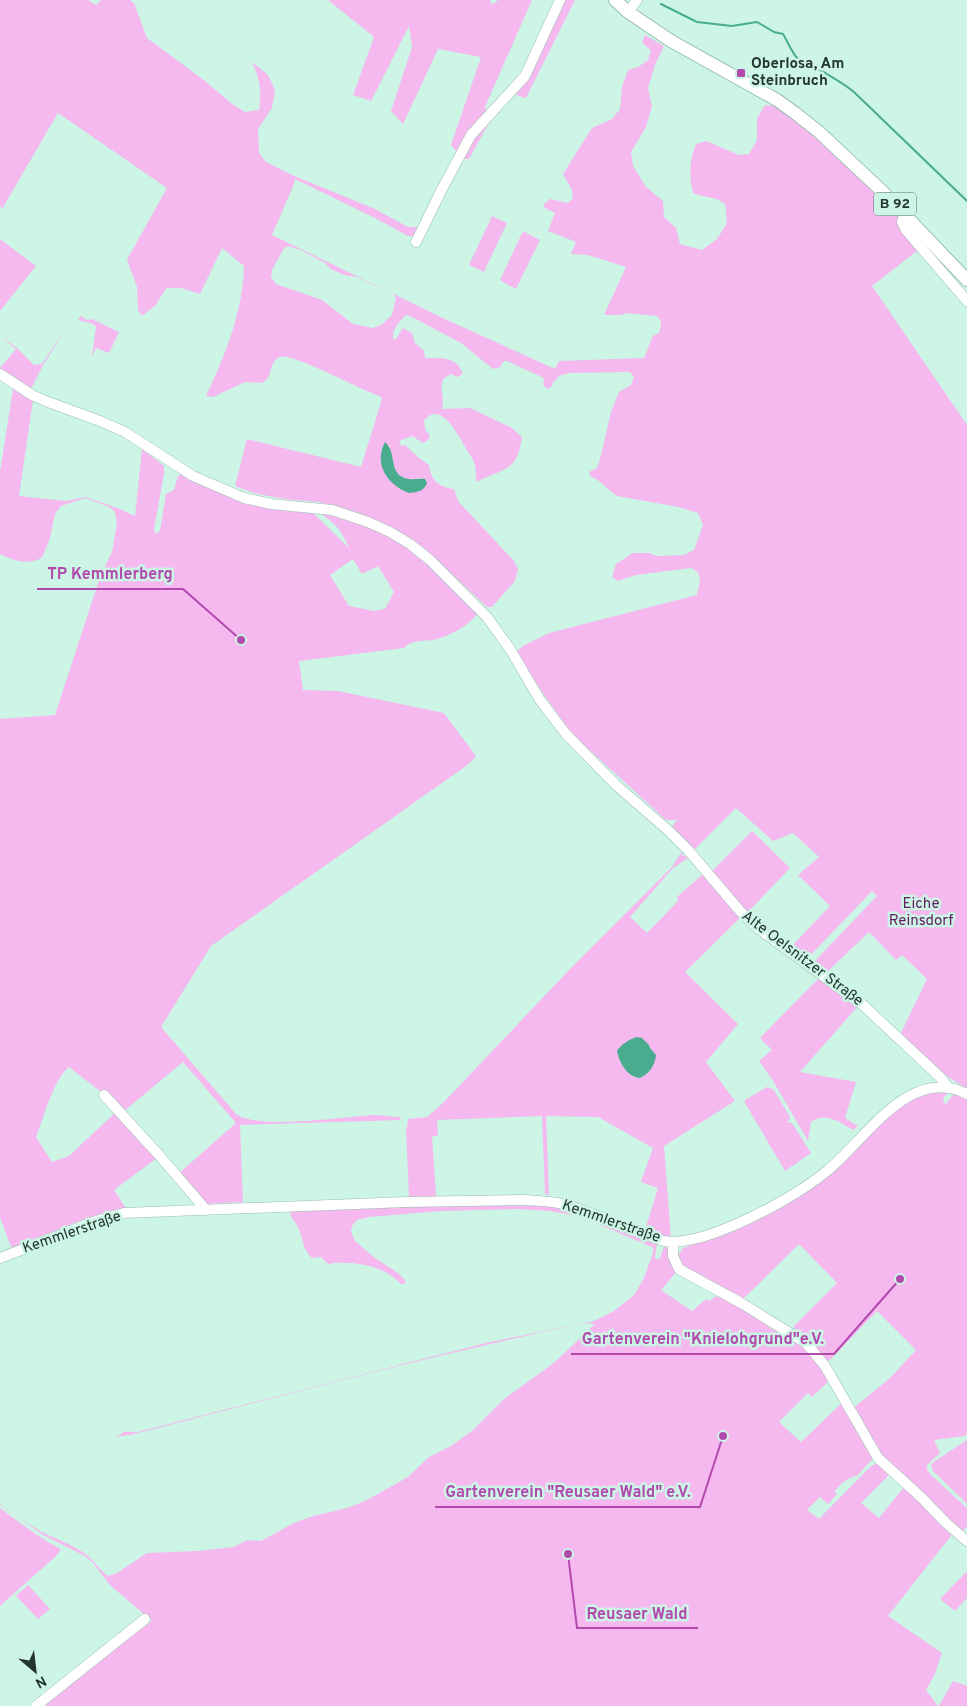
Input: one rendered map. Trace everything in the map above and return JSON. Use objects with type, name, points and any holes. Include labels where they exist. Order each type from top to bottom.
[{"type":"main road","name":"B 92","points":[[615,0],[628,12],[671,41],[771,96],[795,113],[852,162],[905,214],[967,280]]},
{"type":"street","points":[[416,242],[471,135],[526,76],[560,0]]},
{"type":"street","points":[[628,12],[637,0]]},
{"type":"street","points":[[905,214],[902,222],[906,230],[967,301]]},
{"type":"street","name":"Alte Oelsnitzer Straße","points":[[0,374],[32,395],[125,432],[193,476],[244,498],[271,504],[332,510],[368,522],[390,532],[430,560],[462,591],[497,630],[544,706],[566,734],[616,784],[689,851],[756,927],[864,1006],[941,1078],[949,1088]]},
{"type":"street","name":"Kemmlerstraße","points":[[0,1258],[99,1220],[124,1214],[406,1202],[543,1201],[563,1204],[582,1210],[654,1239],[673,1243],[688,1242],[716,1232],[796,1193],[830,1169],[885,1113],[899,1102],[920,1091],[940,1088],[954,1088],[967,1094]]},
{"type":"street","points":[[104,1095],[206,1210]]},
{"type":"street","points":[[673,1243],[673,1256],[679,1269],[749,1307],[806,1342],[825,1366],[878,1458],[967,1541]]},
{"type":"street","points":[[36,1706],[145,1619]]},
{"type":"green space","name":"Eiche Reinsdorf","points":[[0,0],[88,0],[96,5],[101,0],[130,0],[134,3],[147,38],[245,112],[259,110],[260,86],[252,62],[268,75],[275,90],[272,108],[258,129],[259,153],[266,162],[292,175],[375,209],[408,227],[422,227],[413,236],[408,236],[295,179],[272,235],[447,320],[555,369],[559,361],[644,358],[653,336],[659,333],[661,322],[657,316],[626,313],[621,315],[604,315],[626,267],[588,255],[571,254],[576,242],[548,231],[555,213],[543,207],[550,199],[568,203],[573,198],[572,190],[563,174],[592,128],[612,119],[620,109],[622,87],[628,70],[638,67],[648,60],[651,51],[642,42],[645,35],[664,46],[655,65],[648,88],[652,106],[646,127],[631,152],[633,166],[646,187],[663,201],[664,217],[676,228],[680,244],[702,250],[717,239],[727,223],[725,204],[693,193],[690,168],[696,144],[706,141],[739,155],[749,154],[757,140],[757,118],[765,105],[775,106],[816,136],[900,216],[902,232],[917,251],[872,286],[967,425],[967,1089],[942,1073],[901,1033],[927,979],[902,955],[896,960],[869,932],[826,973],[813,963],[877,896],[872,891],[807,959],[790,948],[830,906],[798,875],[819,857],[793,833],[773,841],[736,808],[693,851],[673,831],[673,825],[677,820],[666,820],[571,733],[516,652],[523,646],[549,633],[697,595],[700,580],[698,572],[691,568],[636,575],[618,581],[612,577],[616,564],[633,553],[650,553],[656,556],[684,555],[694,550],[703,525],[698,513],[678,507],[617,496],[598,480],[591,477],[589,472],[597,468],[611,412],[619,392],[631,385],[634,377],[630,372],[569,373],[559,376],[548,389],[543,385],[544,378],[507,361],[504,361],[500,367],[493,369],[461,343],[412,317],[406,315],[396,326],[393,339],[396,339],[403,328],[412,333],[415,343],[424,351],[425,358],[448,359],[460,368],[463,374],[457,377],[451,374],[443,379],[442,409],[470,408],[512,428],[522,437],[517,457],[513,463],[502,471],[476,482],[476,469],[473,460],[453,427],[442,416],[430,415],[424,421],[425,429],[430,436],[423,443],[412,436],[399,441],[401,446],[405,445],[429,465],[434,479],[440,485],[454,489],[458,501],[514,561],[518,569],[515,581],[492,607],[487,607],[427,551],[370,518],[319,502],[273,497],[235,486],[247,439],[361,467],[382,399],[380,396],[327,372],[286,357],[276,359],[268,378],[262,383],[245,382],[213,397],[206,396],[220,365],[237,316],[244,266],[222,248],[200,294],[181,288],[166,288],[156,305],[142,316],[138,310],[137,287],[127,260],[167,188],[58,113],[2,209],[0,205]],"holes":[[[288,246],[301,250],[344,275],[357,277],[393,294],[396,298],[392,315],[381,325],[373,328],[353,324],[322,300],[276,284],[271,277],[272,270],[284,248]],[[389,445],[396,473],[410,480],[421,478],[402,490],[388,477],[383,467],[382,447]]]},
{"type":"green space","points":[[328,0],[490,0],[492,5],[498,0],[532,0],[485,107],[490,121],[469,159],[463,159],[451,145],[481,57],[438,49],[403,124],[391,111],[412,47],[409,26],[371,101],[353,95],[374,37]]},
{"type":"green space","points":[[563,0],[575,0],[526,98],[516,95]]},
{"type":"green space","points":[[492,216],[507,223],[484,272],[469,265]]},
{"type":"green space","points":[[523,231],[540,240],[516,289],[500,280]]},
{"type":"green space","points":[[0,239],[36,266],[0,311]]},
{"type":"green space","points":[[81,316],[87,320],[92,319],[119,332],[109,353],[96,348],[92,357],[96,327],[94,324],[78,320]]},
{"type":"green space","points":[[68,326],[29,389],[0,370],[16,349],[0,336],[16,347],[34,365],[42,364]]},
{"type":"green space","points":[[13,389],[33,400],[19,496],[66,501],[86,497],[135,516],[142,449],[164,466],[154,529],[155,534],[160,531],[166,494],[174,490],[178,476],[183,474],[241,502],[269,508],[311,511],[349,548],[338,528],[321,511],[359,519],[426,559],[477,614],[465,626],[448,635],[437,639],[411,643],[404,648],[299,661],[303,690],[338,691],[444,713],[476,756],[469,764],[211,946],[161,1027],[236,1114],[247,1119],[281,1122],[373,1115],[400,1117],[401,1120],[240,1125],[243,1202],[205,1204],[185,1182],[186,1177],[178,1174],[236,1123],[183,1062],[123,1112],[69,1067],[54,1089],[36,1137],[52,1162],[69,1156],[117,1111],[140,1142],[157,1158],[114,1190],[126,1208],[84,1219],[17,1247],[11,1247],[0,1217],[0,719],[55,715],[100,577],[112,552],[117,523],[115,512],[109,507],[86,498],[61,506],[55,514],[50,538],[42,558],[26,562],[0,554],[0,472]],"holes":[[[353,559],[362,574],[378,566],[394,592],[385,609],[374,611],[349,606],[330,575]]]},
{"type":"green space","points":[[752,831],[790,868],[747,913],[711,872]]},
{"type":"green space","points":[[683,850],[682,855],[688,858],[673,868],[630,917],[647,933],[678,901],[677,897],[704,873],[741,917],[685,972],[738,1024],[706,1062],[735,1101],[664,1146],[671,1238],[645,1230],[658,1188],[641,1182],[653,1148],[598,1117],[546,1116],[549,1195],[545,1194],[542,1116],[437,1120],[438,1136],[432,1136],[436,1197],[409,1197],[406,1129],[408,1119],[427,1117],[443,1103],[570,969],[672,867]],"holes":[[[644,1040],[653,1052],[649,1072],[640,1078],[632,1076],[620,1061]]]},
{"type":"green space","points":[[819,978],[859,1005],[800,1072],[856,1082],[845,1118],[858,1126],[853,1130],[833,1119],[816,1119],[811,1122],[808,1141],[772,1079],[759,1061],[772,1050],[760,1038]]},
{"type":"green space","points":[[767,1087],[774,1090],[790,1117],[788,1123],[792,1123],[811,1153],[785,1171],[745,1103],[745,1100]]},
{"type":"green space","points":[[949,1091],[944,1097],[943,1102],[946,1104],[954,1093],[967,1099],[967,1434],[934,1440],[940,1453],[927,1465],[927,1469],[931,1475],[967,1508],[967,1526],[962,1533],[886,1462],[852,1409],[890,1378],[916,1350],[877,1311],[827,1363],[795,1332],[794,1326],[837,1283],[799,1244],[742,1300],[683,1268],[678,1256],[683,1248],[805,1192],[899,1105],[925,1093]]},
{"type":"green space","points":[[507,1203],[564,1207],[657,1244],[655,1257],[657,1260],[660,1258],[664,1247],[666,1247],[678,1270],[661,1290],[692,1311],[706,1299],[709,1301],[724,1295],[773,1330],[777,1326],[798,1337],[815,1360],[815,1363],[830,1380],[812,1397],[808,1393],[779,1422],[801,1442],[844,1401],[876,1455],[857,1476],[848,1479],[834,1491],[837,1494],[828,1504],[820,1497],[807,1510],[819,1519],[870,1467],[879,1462],[891,1473],[861,1503],[879,1518],[905,1486],[954,1532],[888,1616],[942,1653],[934,1676],[926,1690],[938,1706],[41,1706],[152,1621],[110,1585],[85,1556],[43,1535],[0,1504],[36,1529],[84,1553],[108,1576],[117,1573],[147,1553],[198,1551],[234,1547],[247,1540],[261,1541],[294,1523],[365,1501],[408,1477],[429,1457],[451,1446],[472,1431],[503,1400],[555,1362],[594,1325],[590,1323],[580,1324],[468,1349],[134,1434],[116,1437],[124,1432],[137,1432],[486,1343],[594,1321],[614,1311],[634,1295],[644,1278],[654,1250],[652,1247],[581,1217],[551,1211],[517,1209],[442,1211],[369,1217],[357,1220],[352,1226],[351,1232],[355,1241],[375,1258],[398,1273],[405,1280],[405,1284],[401,1284],[386,1272],[367,1265],[328,1264],[321,1257],[312,1258],[306,1250],[300,1231],[290,1212],[295,1210]]},
{"type":"green space","points":[[967,1440],[967,1504],[933,1471],[931,1466],[932,1463]]},
{"type":"green space","points":[[0,1508],[37,1535],[61,1549],[56,1556],[0,1606]]},
{"type":"green space","points":[[967,1571],[967,1598],[955,1611],[940,1599]]},
{"type":"green space","points":[[28,1585],[50,1609],[38,1619],[16,1596]]},
{"type":"green space","points":[[953,1681],[967,1686],[967,1706],[939,1706]]},
{"type":"shaded area","points":[[385,442],[389,447],[395,469],[398,473],[402,477],[409,479],[425,479],[426,486],[418,492],[409,493],[389,479],[382,466],[381,459]]},
{"type":"shaded area","points":[[637,1037],[642,1038],[656,1055],[647,1074],[640,1078],[631,1075],[624,1068],[617,1051],[626,1042]]},
{"type":"waterway","points":[[661,4],[697,22],[732,26],[757,22],[774,32],[783,34],[800,61],[822,71],[851,90],[967,201]]},
{"type":"place","name":"Oberlosa, Am Steinbruch","points":[[741,73]]},
{"type":"place","name":"TP Kemmlerberg","points":[[241,640]]},
{"type":"place","name":"Gartenverein \"Knielohgrund\"e.V.","points":[[900,1279]]},
{"type":"place","name":"Gartenverein \"Reusaer Wald\" e.V.","points":[[723,1436]]},
{"type":"place","name":"Reusaer Wald","points":[[568,1554]]}]
